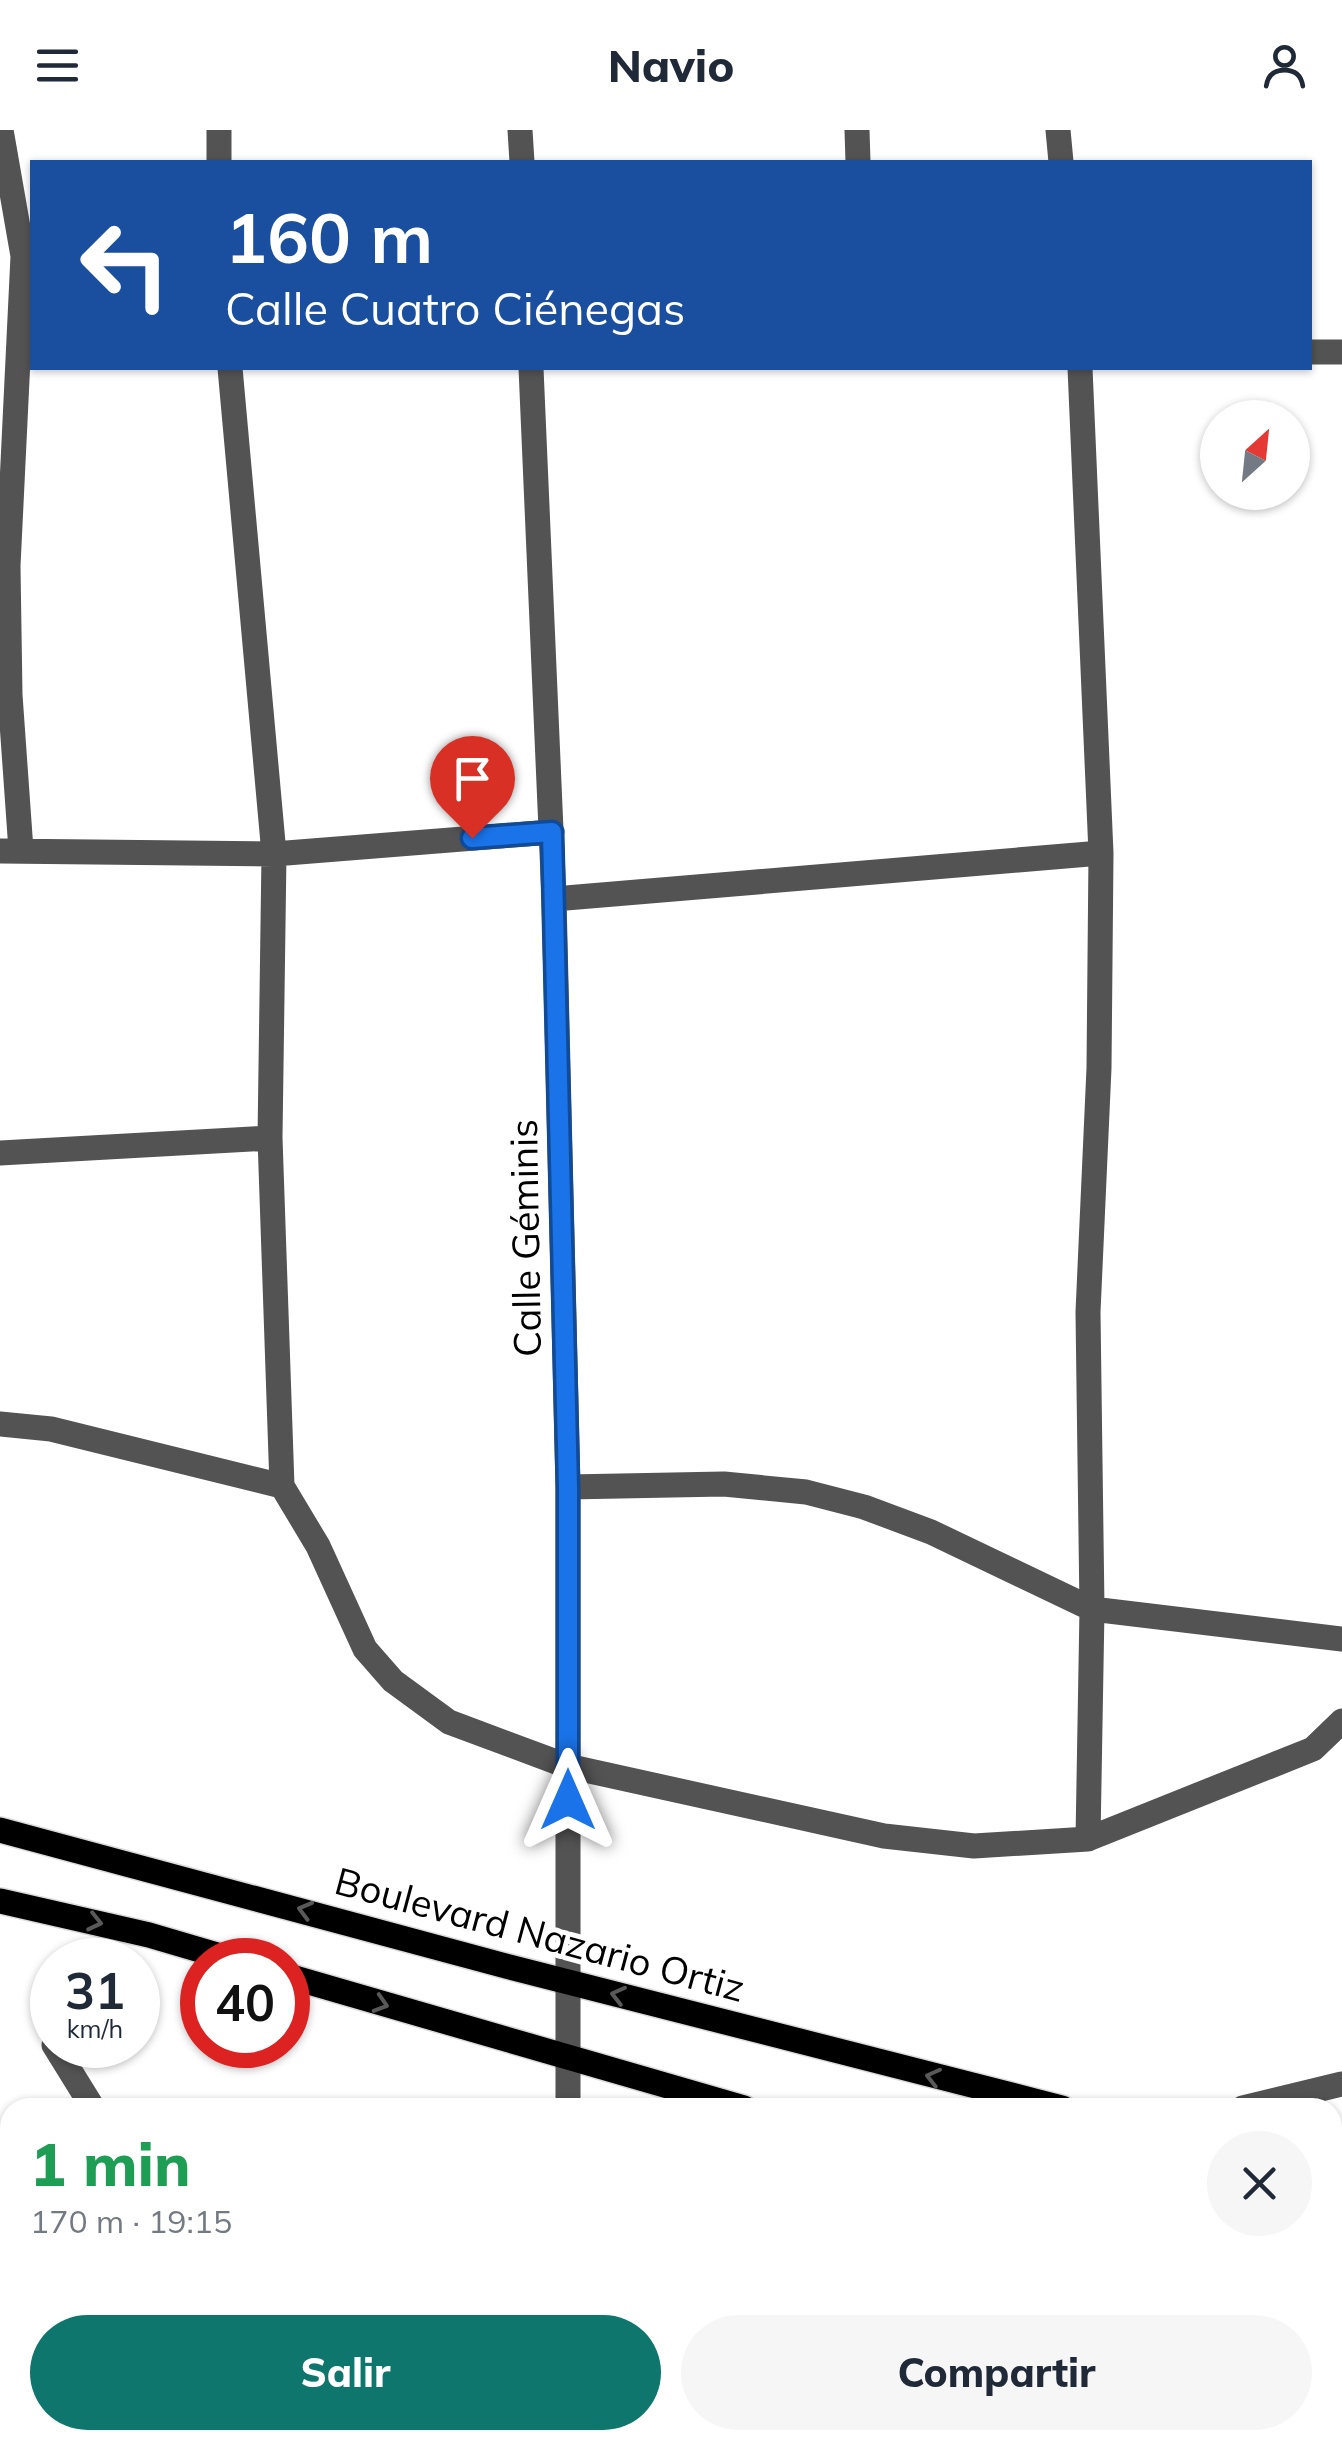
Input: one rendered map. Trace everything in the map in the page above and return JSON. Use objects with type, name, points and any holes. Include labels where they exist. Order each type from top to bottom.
[{"type":"main road","name":"Boulevard Nazario Ortiz","points":[[0,1830],[571,1983],[1023,2098]]},
{"type":"main road","points":[[0,1901],[180,1943]]},
{"type":"main road","points":[[310,1983],[708,2098]]},
{"type":"street","points":[[1,130],[18,257],[8,566],[11,851],[274,854],[552,832]]},
{"type":"street","points":[[219,130],[219,160]]},
{"type":"street","points":[[520,130],[522,160]]},
{"type":"street","points":[[857,130],[858,160]]},
{"type":"street","points":[[1058,130],[1061,160]]},
{"type":"street","points":[[1312,352],[1342,352]]},
{"type":"street","points":[[230,370],[274,854],[270,1138],[282,1486],[318,1546],[365,1648],[393,1681],[450,1722],[568,1766],[884,1836],[974,1846],[1088,1839],[1313,1750],[1342,1750]]},
{"type":"street","name":"Calle Géminis","points":[[532,370],[552,832],[568,1487],[568,2098]]},
{"type":"street","points":[[1080,370],[1101,853],[1088,1312],[1092,1609],[1088,1839]]},
{"type":"street","points":[[554,900],[1101,853]]},
{"type":"street","points":[[0,1153],[270,1138]]},
{"type":"street","points":[[0,1424],[51,1430],[282,1486]]},
{"type":"street","points":[[568,1487],[724,1484],[806,1492],[864,1507],[931,1532],[1092,1609],[1342,1639]]},
{"type":"street","points":[[1313,1750],[1342,1721]]},
{"type":"street","points":[[68,2068],[87,2098]]},
{"type":"street","points":[[1284,2098],[1342,2084]]},
{"type":"route","points":[[472,838],[552,832],[568,1487],[568,1800]]}]
